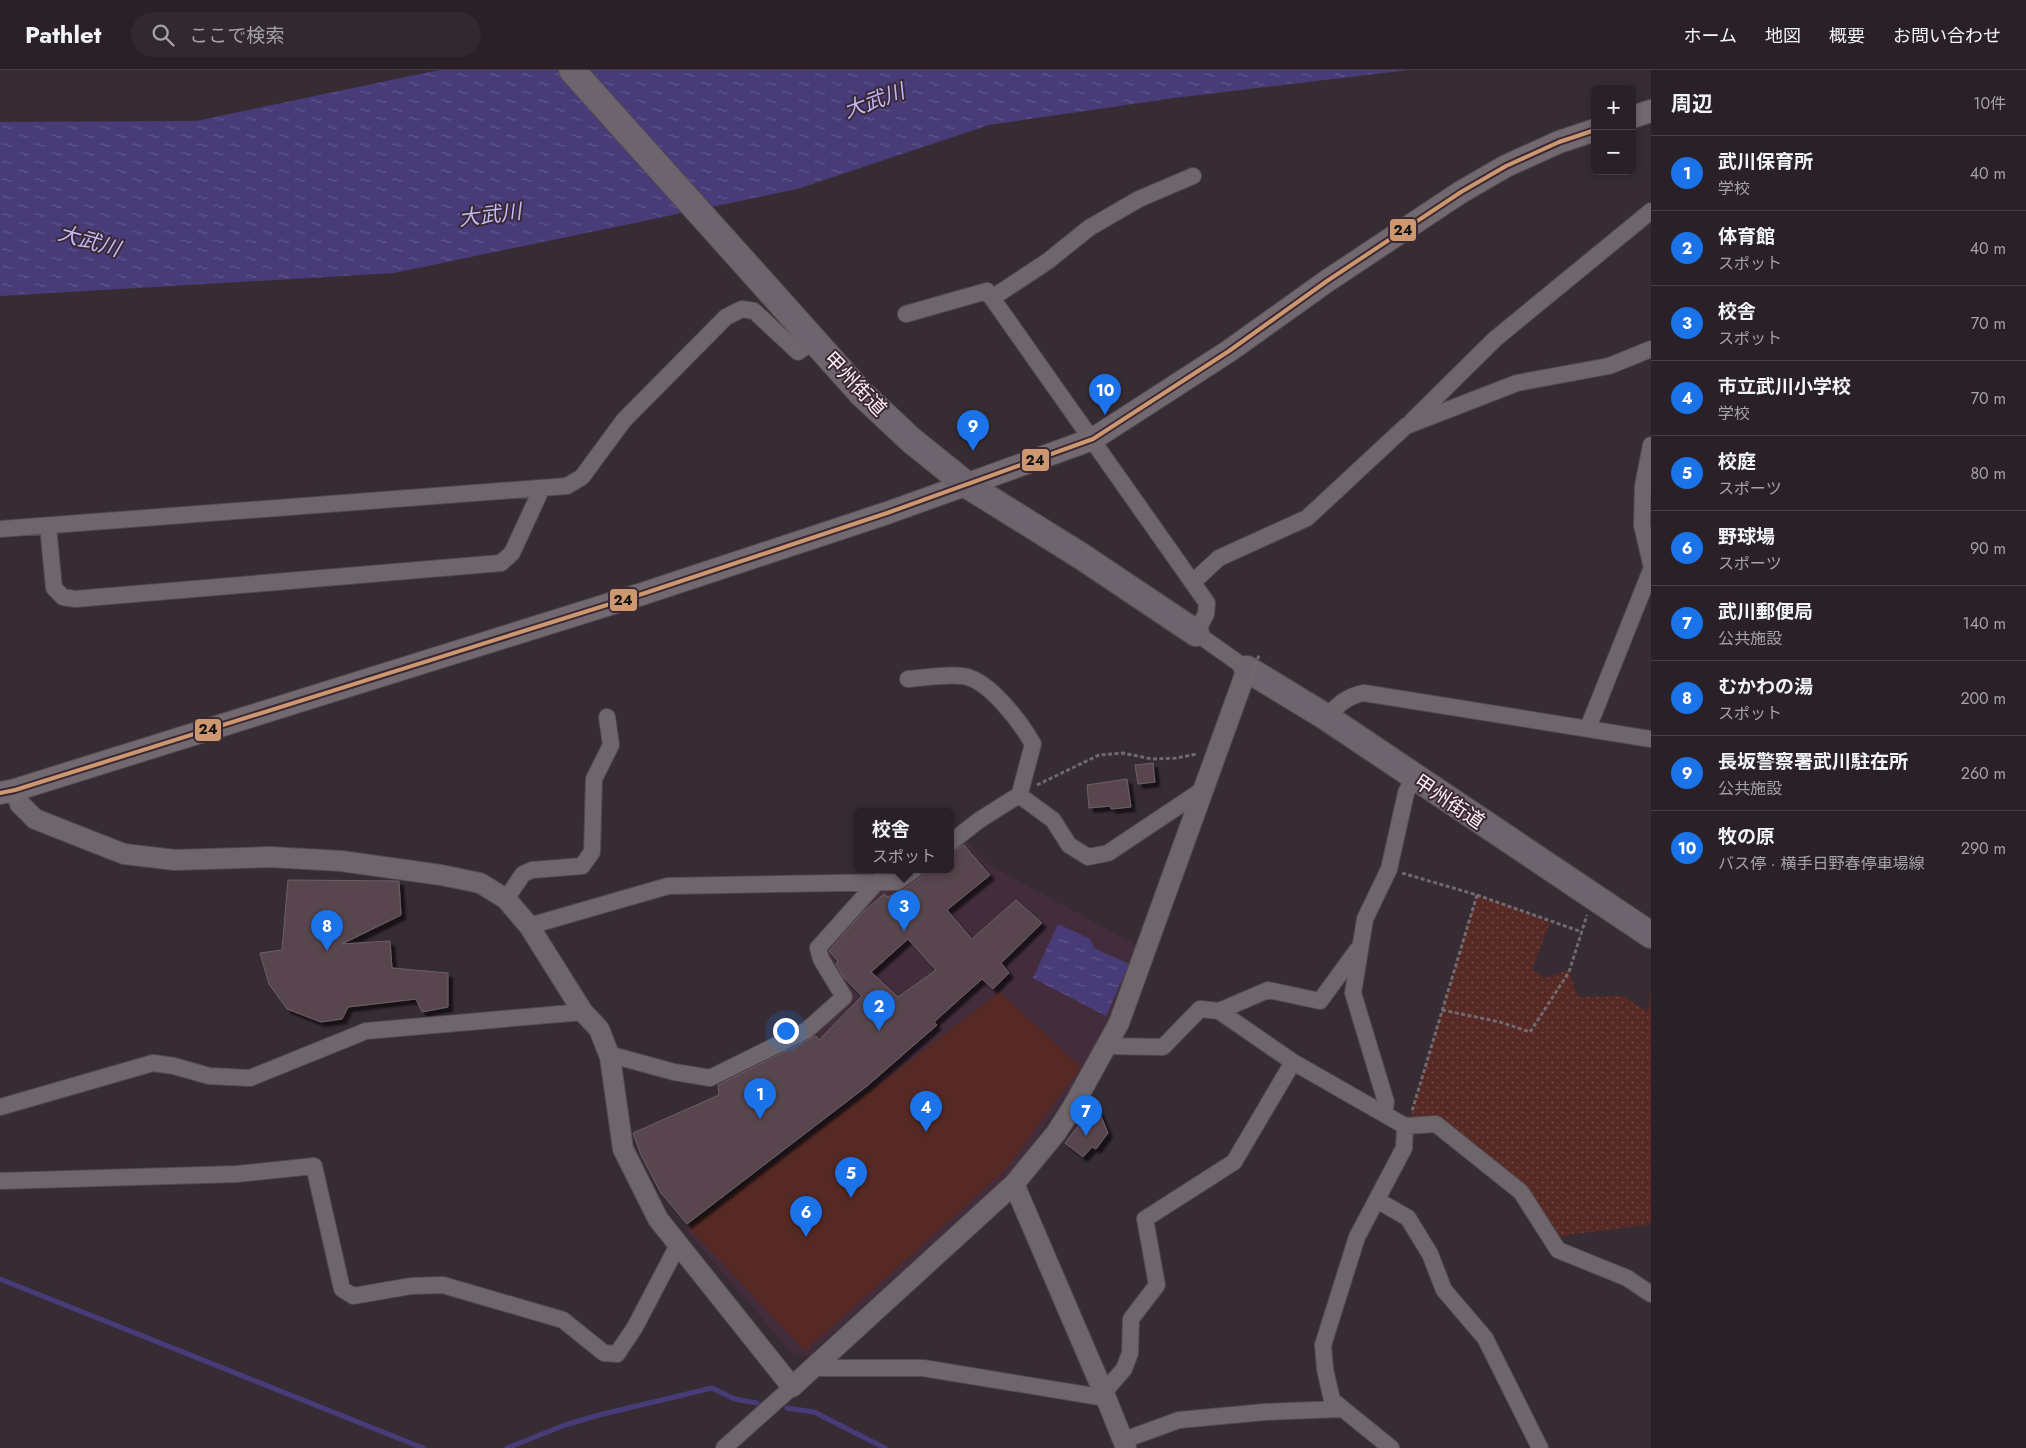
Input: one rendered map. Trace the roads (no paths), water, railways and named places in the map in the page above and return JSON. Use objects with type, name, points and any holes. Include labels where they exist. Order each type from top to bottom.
[{"type":"highway","name":"甲州街道","points":[[572,70],[868,400],[911,440],[967,484],[1196,632]]},
{"type":"highway","name":"甲州街道","points":[[1251,671],[1326,717],[1413,778],[1651,935]]},
{"type":"main road","points":[[1636,116],[1651,111]]},
{"type":"main road","points":[[7,792],[642,594],[967,484],[1093,439],[1229,351],[1327,281],[1460,192],[1506,166],[1559,142],[1591,131]]},
{"type":"street","points":[[992,298],[1048,261],[1089,228],[1139,199],[1193,176]]},
{"type":"street","points":[[1193,582],[1218,558],[1307,518],[1406,426],[1495,339],[1651,211]]},
{"type":"street","points":[[724,1448],[816,1368],[1014,1184],[1056,1133],[1119,1023],[1215,754],[1251,671],[1196,632],[1206,614],[1207,603],[987,290],[906,314]]},
{"type":"street","points":[[0,529],[567,486],[582,478],[624,420],[726,317],[742,309],[754,311],[798,352],[814,340]]},
{"type":"street","points":[[1406,426],[1517,383],[1609,366],[1651,349]]},
{"type":"street","points":[[1651,445],[1643,486],[1642,525],[1651,564]]},
{"type":"street","points":[[48,526],[54,588],[63,597],[75,599],[501,563],[512,552],[542,488]]},
{"type":"street","points":[[1588,728],[1651,570]]},
{"type":"street","points":[[908,679],[963,675],[980,682],[1021,723],[1033,744],[1020,793]]},
{"type":"street","points":[[1326,717],[1343,700],[1353,695],[1364,693],[1651,739]]},
{"type":"street","points":[[506,899],[523,874],[532,870],[582,866],[592,852],[594,779],[610,745],[607,717]]},
{"type":"street","points":[[1384,1114],[1386,1102],[1352,993],[1365,919],[1389,869],[1406,792],[1413,778]]},
{"type":"street","points":[[954,840],[978,820],[1019,795],[1053,820],[1069,845],[1088,857],[1108,854],[1204,789]]},
{"type":"street","points":[[7,792],[35,819],[124,854],[175,860],[270,857],[341,861],[441,875],[480,883],[506,899],[529,926],[583,1012],[599,1029],[608,1054],[623,1149],[658,1219],[792,1387]]},
{"type":"street","points":[[529,926],[668,886],[897,882],[910,873]]},
{"type":"street","points":[[608,1054],[674,1072],[710,1078],[807,1030],[844,997],[821,959],[818,948],[877,882]]},
{"type":"street","points":[[1219,1011],[1268,990],[1320,1001],[1359,947]]},
{"type":"street","points":[[1107,1046],[1163,1047],[1200,1009],[1219,1011],[1293,1062],[1405,1126],[1436,1124],[1521,1192],[1558,1250],[1627,1278],[1651,1294]]},
{"type":"street","points":[[0,1107],[153,1063],[174,1066],[209,1076],[250,1078],[366,1031],[583,1012]]},
{"type":"street","points":[[1105,1395],[1124,1369],[1130,1353],[1130,1319],[1157,1285],[1145,1219],[1234,1162],[1293,1062]]},
{"type":"street","points":[[1391,1448],[1332,1400],[1322,1345],[1357,1237],[1404,1148],[1405,1126]]},
{"type":"street","points":[[0,1181],[238,1174],[314,1166],[342,1289],[353,1296],[411,1286],[443,1285],[563,1320],[604,1353],[617,1354],[636,1328],[678,1245]]},
{"type":"street","points":[[1014,1184],[1125,1444],[1179,1420],[1265,1412],[1341,1409]]},
{"type":"street","points":[[1377,1200],[1408,1218],[1430,1254],[1444,1290],[1485,1338],[1540,1448]]},
{"type":"street","points":[[816,1368],[923,1368],[1105,1395]]},
{"type":"water","name":"大武川","points":[[439,70],[1409,70],[1174,98],[989,125],[797,189],[394,273],[0,296],[0,122],[196,121]]},
{"type":"water","points":[[1058,924],[1090,939],[1094,948],[1129,964],[1106,1016],[1033,978]]},
{"type":"waterway","points":[[0,1279],[423,1448]]},
{"type":"waterway","points":[[507,1448],[565,1425],[599,1415],[712,1388],[735,1399],[757,1403]]},
{"type":"waterway","points":[[787,1408],[814,1412],[885,1448]]},
{"type":"place","name":"牧の原","points":[[1105,415]]},
{"type":"place","name":"長坂警察署武川駐在所","points":[[973,451]]},
{"type":"place","name":"校舎","points":[[904,931]]},
{"type":"place","name":"むかわの湯","points":[[327,951]]},
{"type":"place","name":"体育館","points":[[879,1031]]},
{"type":"place","name":"武川保育所","points":[[760,1119]]},
{"type":"place","name":"市立武川小学校","points":[[926,1132]]},
{"type":"place","name":"武川郵便局","points":[[1086,1136]]},
{"type":"place","name":"校庭","points":[[851,1198]]},
{"type":"place","name":"野球場","points":[[806,1237]]}]
